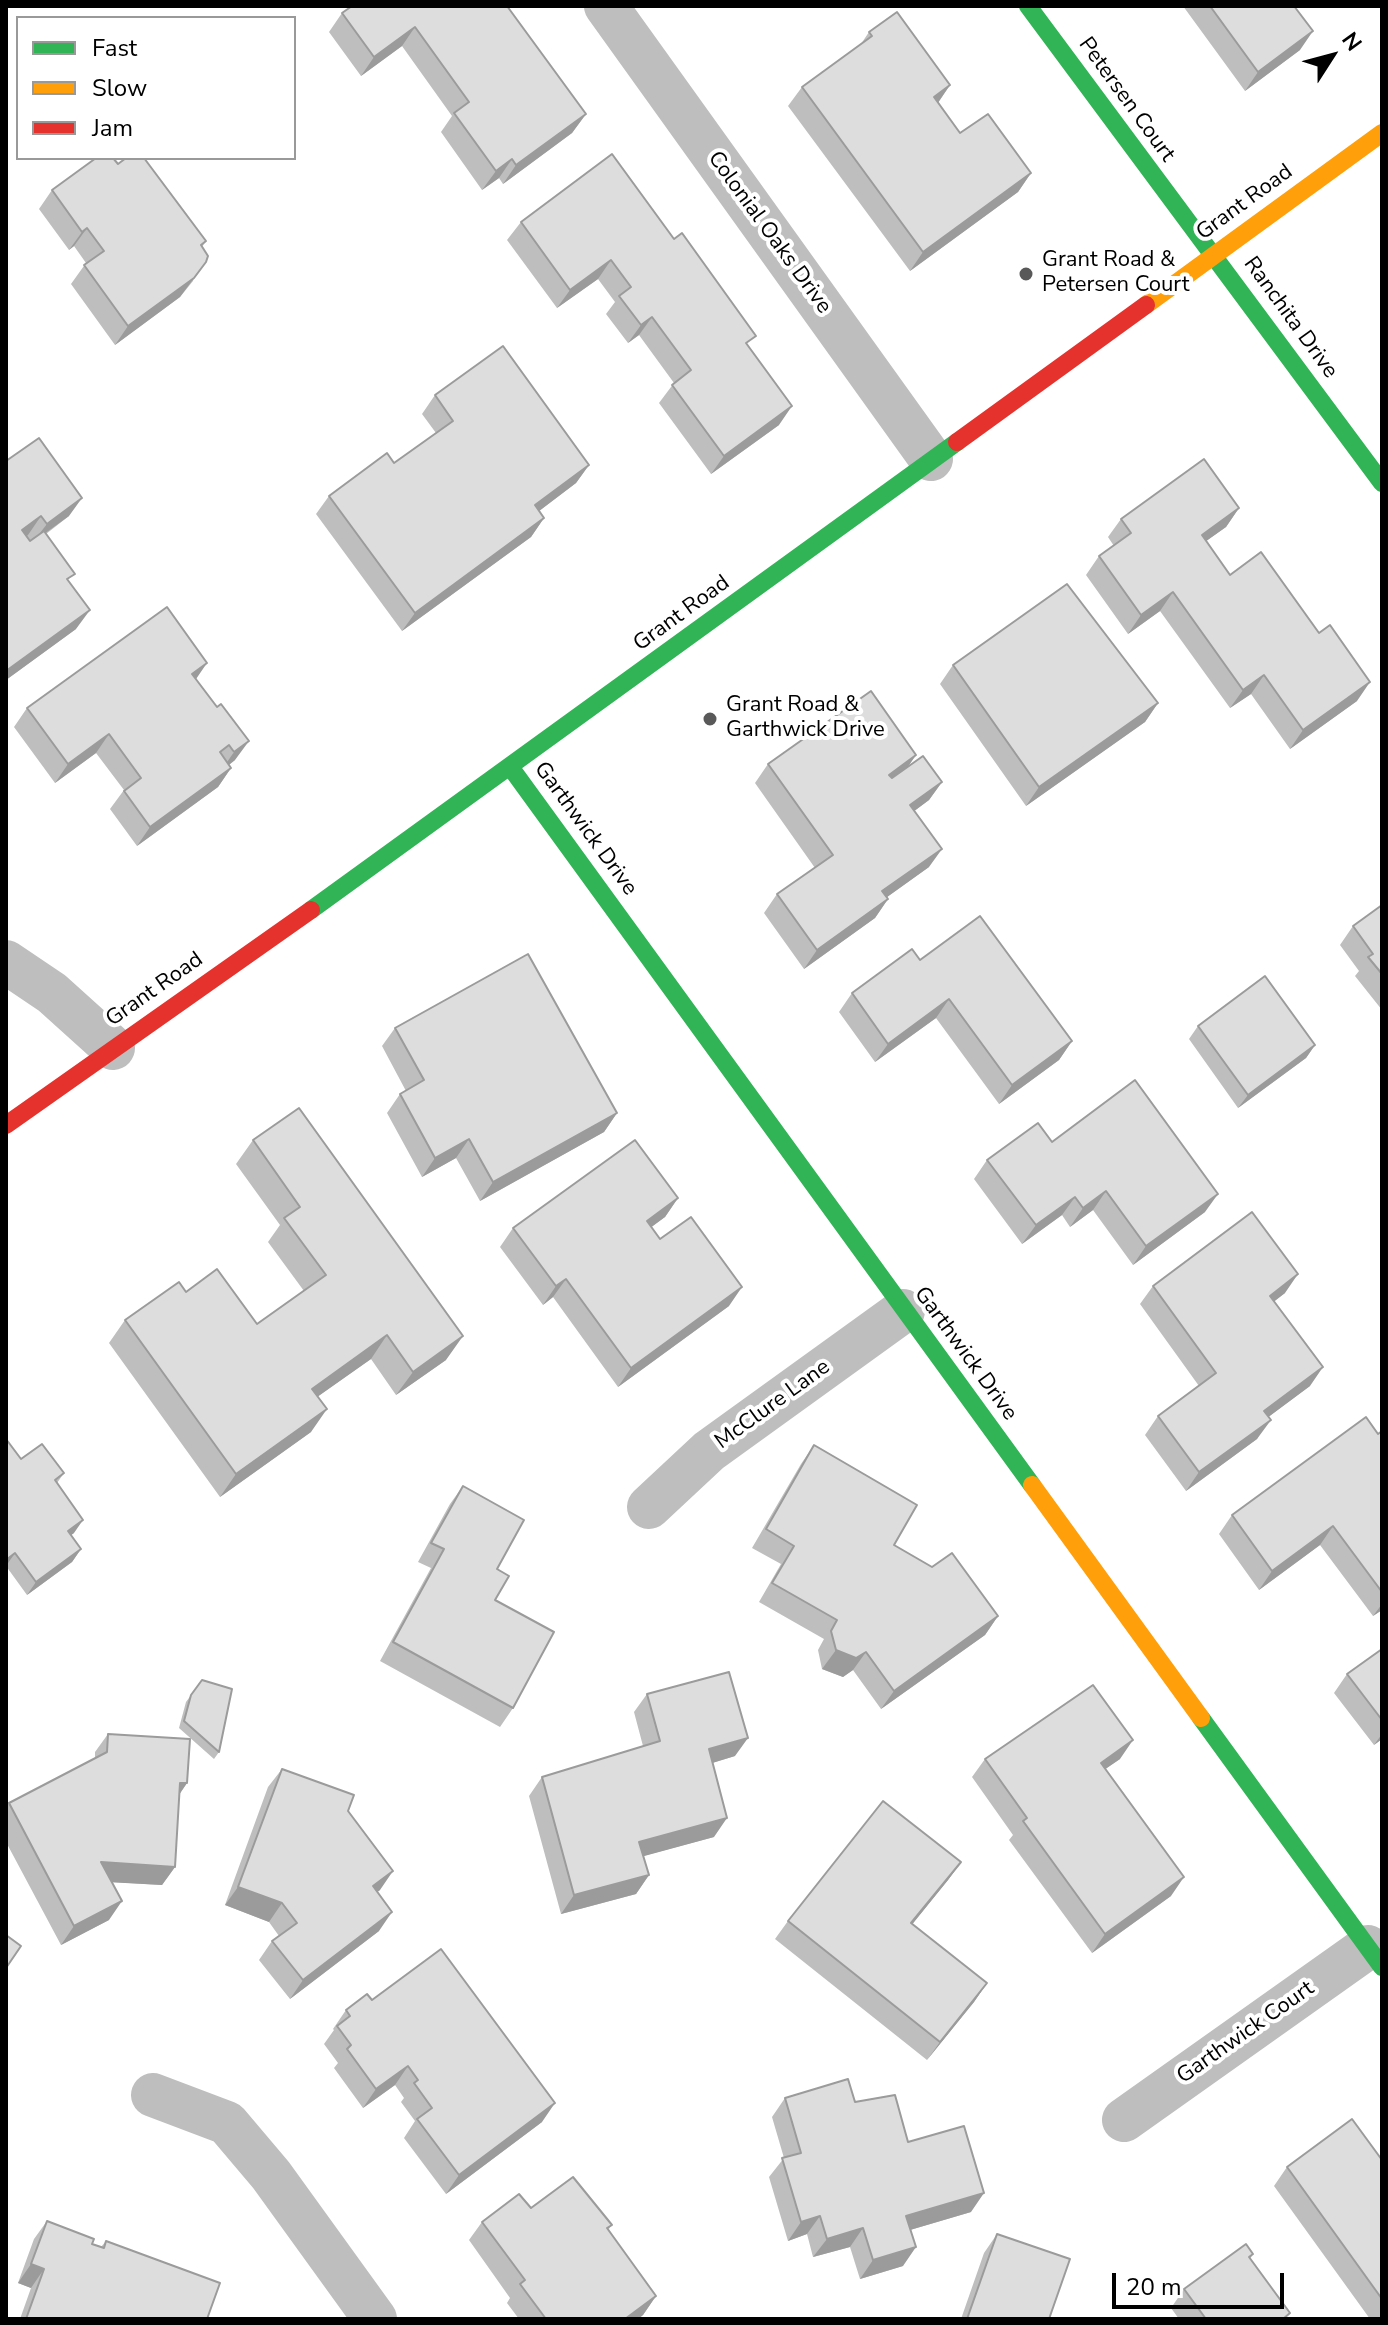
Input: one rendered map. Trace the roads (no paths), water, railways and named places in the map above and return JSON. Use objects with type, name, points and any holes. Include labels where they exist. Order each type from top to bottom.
[{"type":"street","name":"Colonial Oaks Drive","points":[[606,6],[931,459]]},
{"type":"street","name":"Petersen Court","points":[[1028,6],[1157,184]]},
{"type":"street","name":"Grant Road","points":[[6,1125],[511,768],[1382,133]]},
{"type":"street","name":"Ranchita Drive","points":[[1157,184],[1214,255],[1382,483]]},
{"type":"street","name":"Garthwick Drive","points":[[511,768],[1375,1957]]},
{"type":"street","points":[[6,962],[52,993],[113,1048]]},
{"type":"street","name":"McClure Lane","points":[[649,1507],[709,1451],[903,1311]]},
{"type":"street","name":"Garthwick Court","points":[[1124,2120],[1375,1957]]},
{"type":"street","points":[[153,2095],[227,2123],[264,2165],[375,2319]]},
{"type":"place","name":"Grant Road & Petersen Court","points":[[1026,274]]},
{"type":"place","name":"Grant Road & Garthwick Drive","points":[[710,719]]}]
